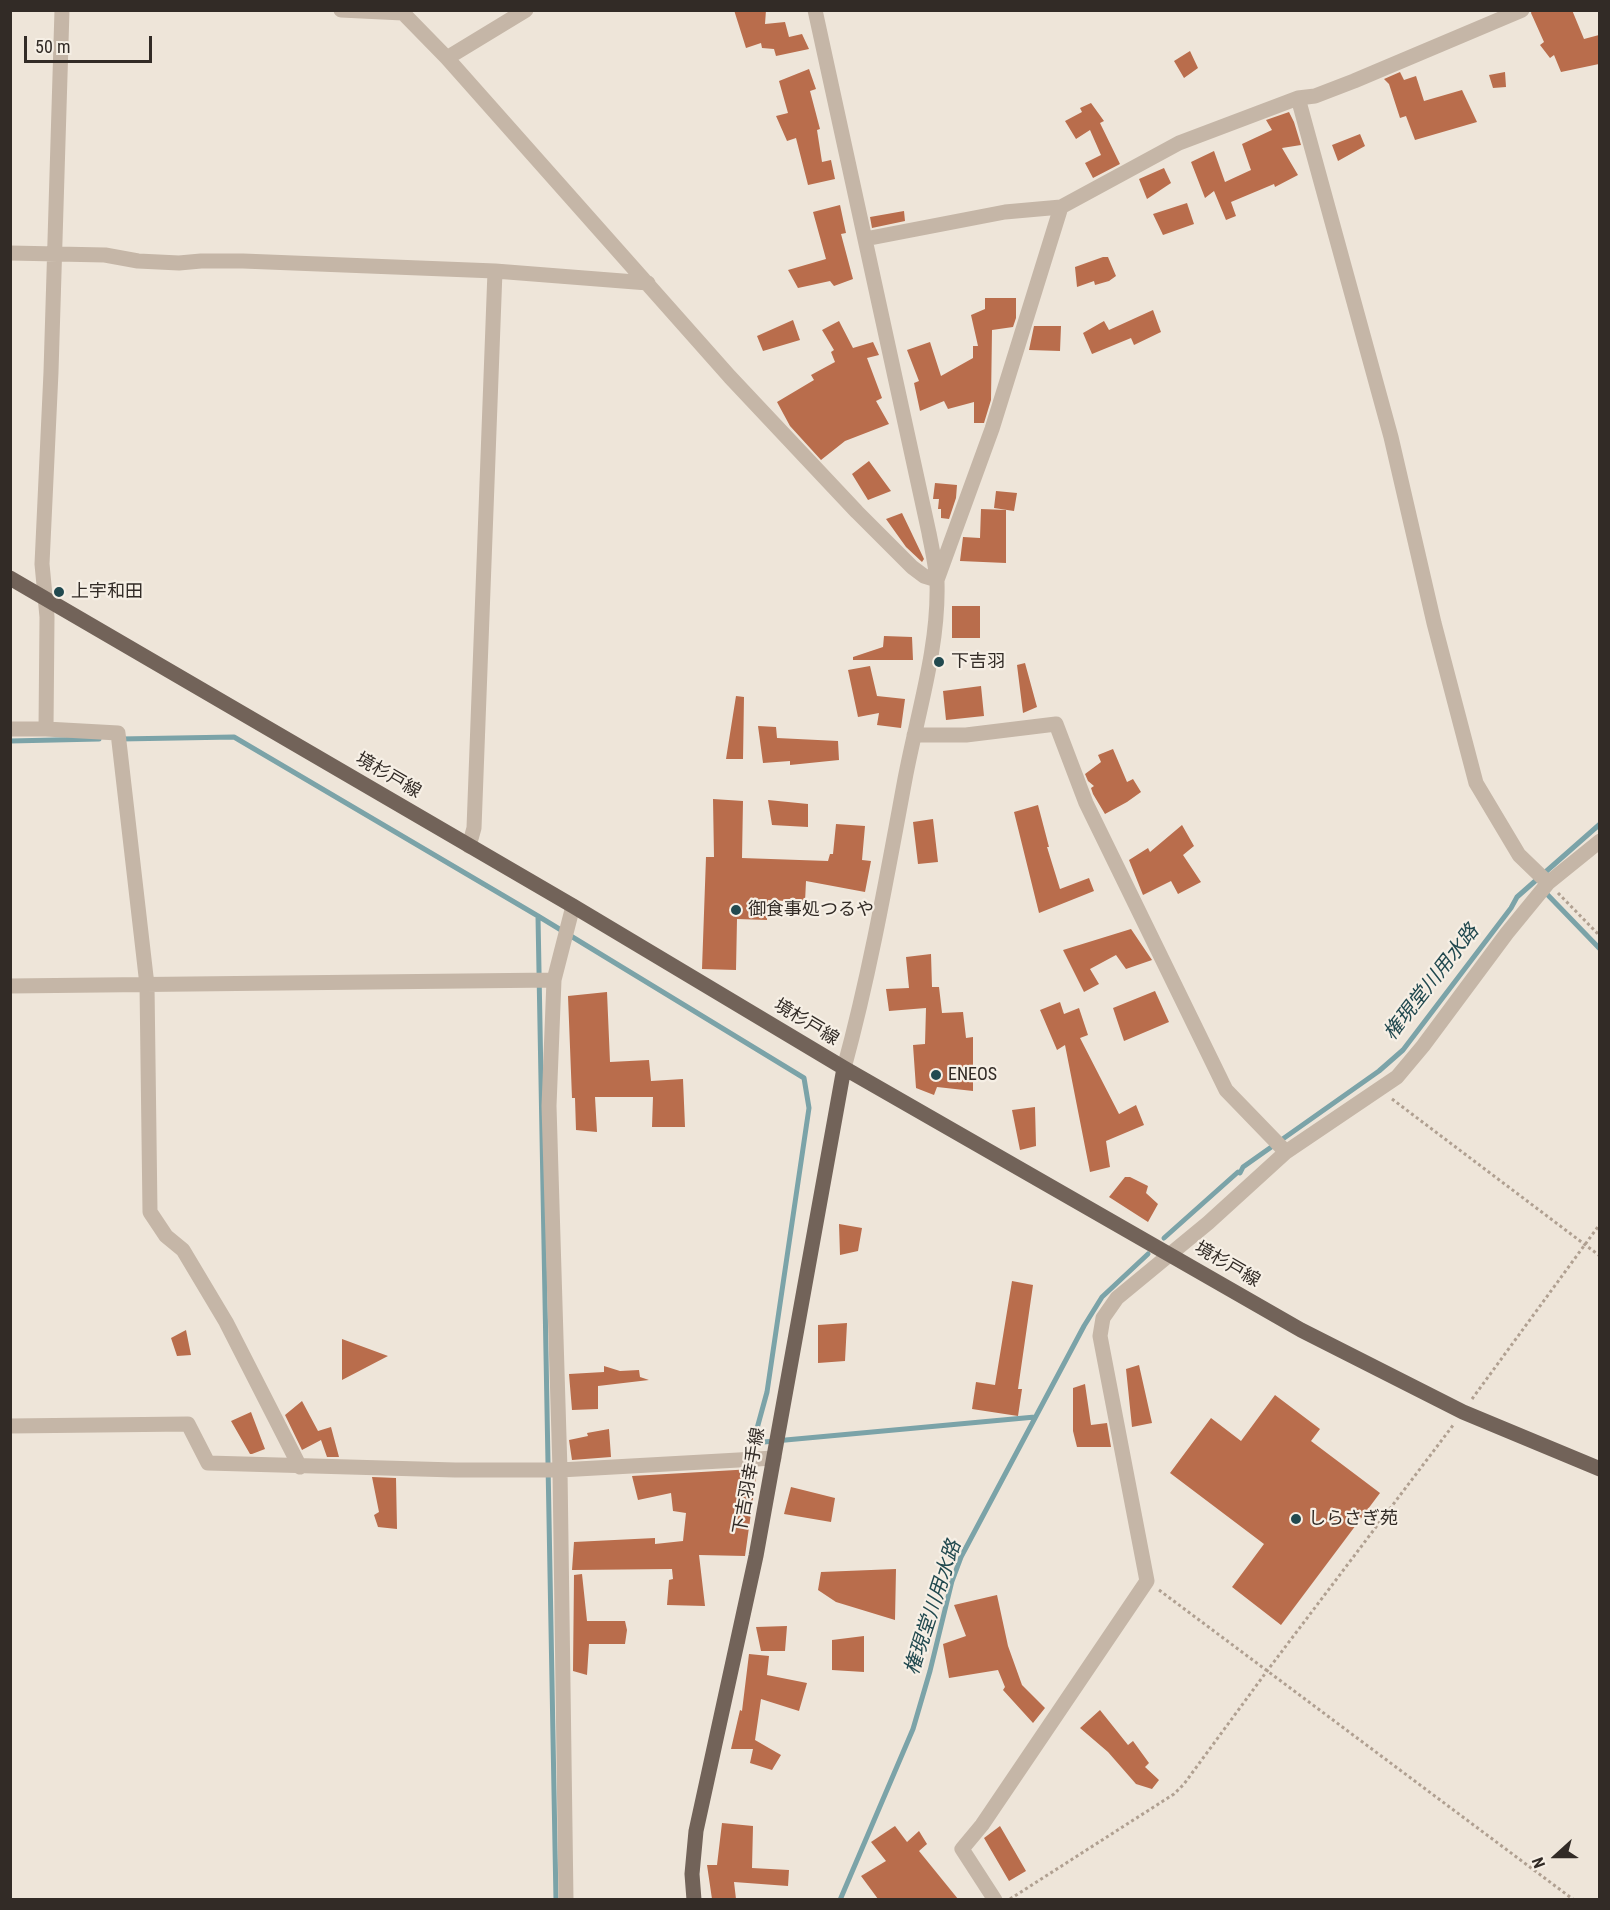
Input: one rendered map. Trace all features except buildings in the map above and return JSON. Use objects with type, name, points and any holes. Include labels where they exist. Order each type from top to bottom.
[{"type":"main road","name":"境杉戸線","points":[[10,578],[573,906],[844,1068],[1301,1330],[1463,1412],[1599,1469]]},
{"type":"main road","name":"下吉羽幸手線","points":[[694,1899],[692,1874],[696,1831],[756,1556],[844,1068]]},
{"type":"street","points":[[46,729],[47,617],[42,564],[62,10]]},
{"type":"street","points":[[341,10],[402,13],[447,58],[730,377],[857,512],[912,567],[924,576],[937,580]]},
{"type":"street","points":[[447,58],[526,10]]},
{"type":"street","points":[[815,10],[929,533],[937,580],[935,621],[928,671],[861,1006],[844,1068]]},
{"type":"street","points":[[865,239],[1005,212],[1061,207],[1179,143],[1298,98],[1315,96],[1344,85],[1522,10]]},
{"type":"street","points":[[1298,98],[1391,437],[1434,623],[1476,783],[1519,855],[1548,883]]},
{"type":"street","points":[[937,580],[992,429],[1061,207]]},
{"type":"street","points":[[10,253],[105,255],[158,262],[243,261],[495,272],[648,283]]},
{"type":"street","points":[[469,846],[474,828],[495,272]]},
{"type":"street","points":[[914,735],[966,735],[1056,724],[1086,803],[1226,1090],[1286,1152]]},
{"type":"street","points":[[10,729],[118,733],[147,985],[150,1212],[165,1236],[183,1250],[226,1322],[300,1467]]},
{"type":"street","points":[[996,1899],[962,1849],[982,1825],[1147,1581],[1100,1336],[1103,1318],[1117,1298],[1208,1222],[1286,1152],[1397,1077],[1548,883],[1599,841]]},
{"type":"street","points":[[566,1899],[560,1470],[549,1106],[554,980],[573,906]]},
{"type":"street","points":[[10,986],[554,980]]},
{"type":"street","points":[[10,1426],[188,1424],[208,1463],[300,1467],[560,1470],[774,1458]]},
{"type":"path","points":[[1548,883],[1599,936]]},
{"type":"path","points":[[1378,1089],[1599,1256]]},
{"type":"path","points":[[1008,1899],[1174,1794],[1184,1784],[1463,1412],[1599,1224]]},
{"type":"path","points":[[1147,1581],[1574,1899]]},
{"type":"waterway","points":[[120,739],[234,737],[538,916],[804,1078],[809,1108],[767,1392],[753,1443],[1035,1417]]},
{"type":"waterway","points":[[10,741],[99,739]]},
{"type":"waterway","name":"権現堂川用水路","points":[[1164,1238],[1238,1172],[1240,1173],[1243,1167],[1379,1071],[1403,1050],[1517,897],[1600,824]]},
{"type":"waterway","points":[[1543,890],[1600,949]]},
{"type":"waterway","points":[[538,916],[556,1900]]},
{"type":"waterway","name":"権現堂川用水路","points":[[840,1900],[913,1729],[952,1581],[961,1557],[1084,1326],[1102,1297],[1148,1254]]},
{"type":"place","name":"上宇和田","points":[[59,592]]},
{"type":"place","name":"下吉羽","points":[[939,662]]},
{"type":"place","name":"御食事処つるや","points":[[736,910]]},
{"type":"place","name":"ENEOS","points":[[936,1075]]},
{"type":"place","name":"しらさぎ苑","points":[[1296,1519]]}]
